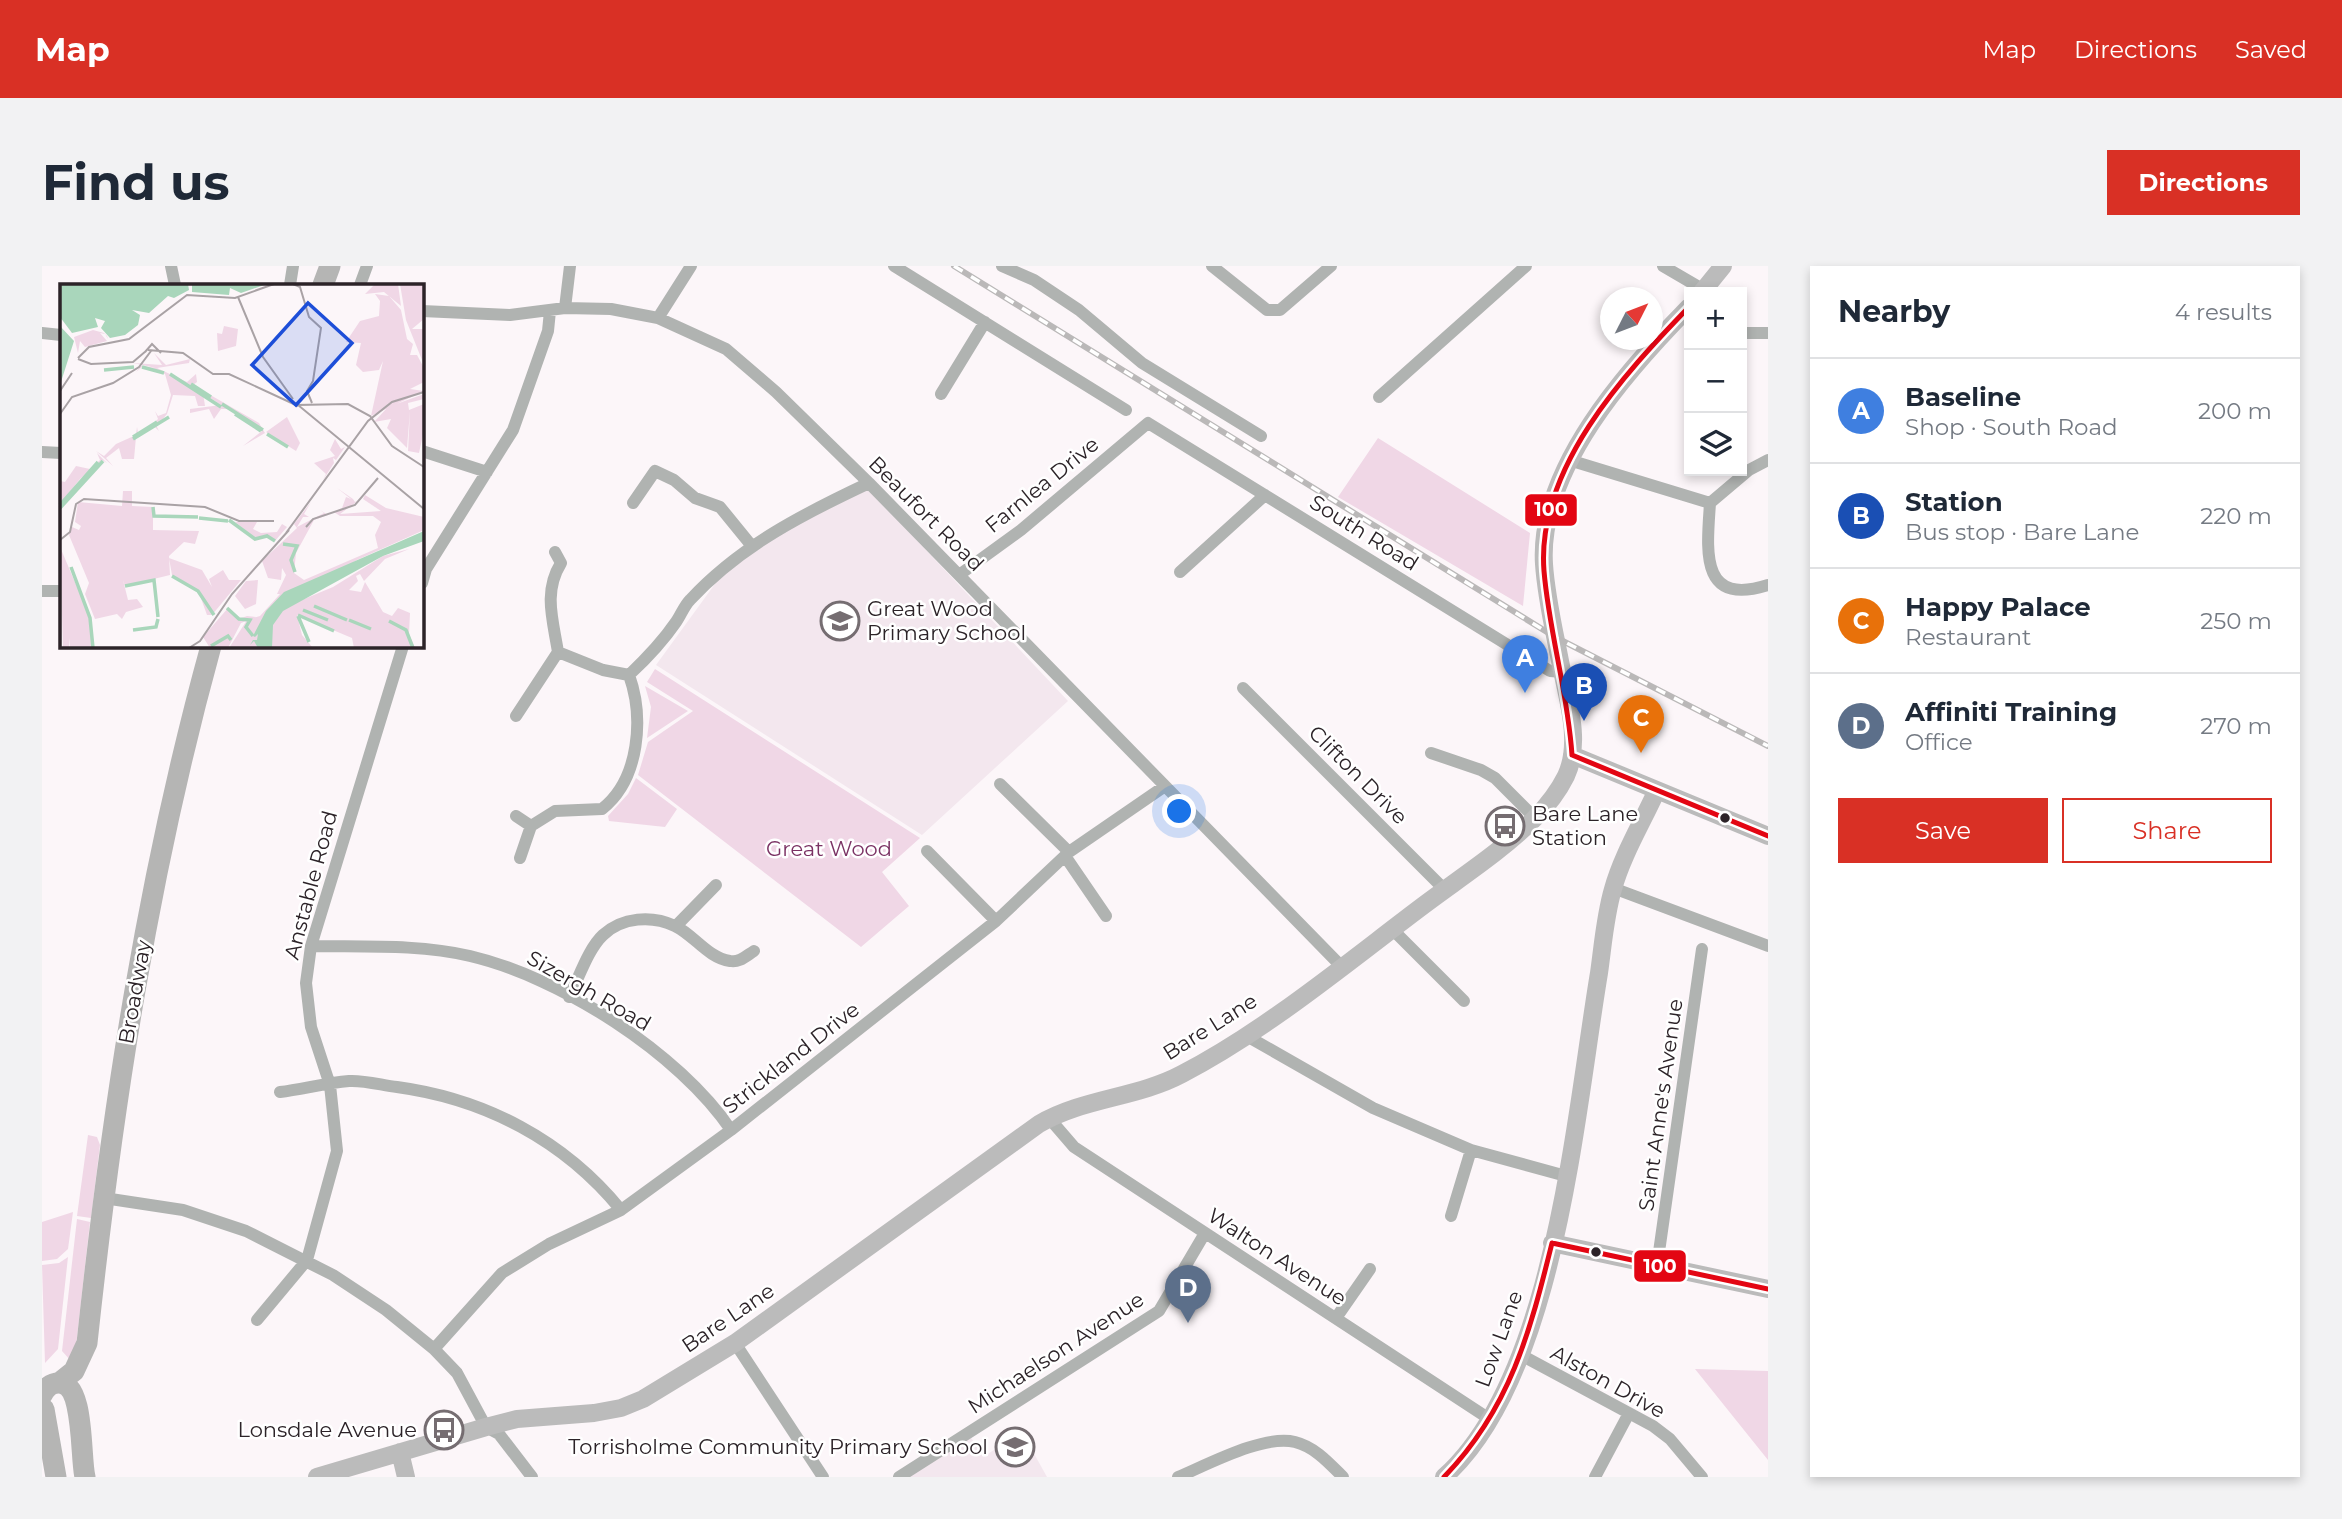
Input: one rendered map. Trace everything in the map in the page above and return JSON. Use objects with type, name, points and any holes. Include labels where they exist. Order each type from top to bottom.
[{"type":"main road","points":[[323,284],[330,266]]},
{"type":"main road","points":[[1706,287],[1723,266]]},
{"type":"main road","name":"Bare Lane","points":[[317,1477],[517,1419],[621,1408],[643,1399],[735,1343],[1049,1118],[1145,1090],[1181,1074],[1245,1035],[1392,929],[1535,818],[1557,792],[1572,755],[1571,718],[1544,562],[1550,515],[1569,460],[1605,402],[1684,313]]},
{"type":"main road","name":"Broadway","points":[[46,1395],[77,1366],[87,1343],[104,1198],[134,988],[158,866],[211,648]]},
{"type":"main road","points":[[1572,755],[1656,792],[1768,836]]},
{"type":"main road","name":"Low Lane","points":[[1444,1477],[1473,1447],[1491,1420],[1521,1354],[1552,1243],[1566,1176],[1613,888],[1656,792]]},
{"type":"main road","points":[[1552,1243],[1768,1289]]},
{"type":"main road","name":"Broadway","points":[[76,1401],[88,1371],[90,1352],[87,1343]]},
{"type":"main road","points":[[46,1395],[72,1390],[80,1420],[85,1477]]},
{"type":"main road","points":[[46,1395],[54,1417],[70,1414],[76,1401]]},
{"type":"main road","points":[[46,1395],[56,1477]]},
{"type":"main road","points":[[400,1452],[406,1477]]},
{"type":"street","points":[[171,266],[175,284]]},
{"type":"street","points":[[290,284],[293,266]]},
{"type":"street","points":[[360,284],[367,266]]},
{"type":"street","points":[[565,308],[570,266]]},
{"type":"street","points":[[659,318],[691,266]]},
{"type":"street","points":[[894,266],[1126,410]]},
{"type":"street","points":[[1002,266],[1034,280],[1079,310],[1143,363],[1261,436]]},
{"type":"street","points":[[1212,266],[1267,310],[1280,310],[1331,266]]},
{"type":"street","points":[[1379,397],[1526,266]]},
{"type":"street","points":[[1663,266],[1697,287]]},
{"type":"street","name":"Beaufort Road","points":[[424,311],[510,315],[565,308],[611,309],[659,318],[726,349],[776,392],[869,483],[1341,966]]},
{"type":"street","points":[[424,568],[513,430],[548,331],[550,311]]},
{"type":"street","points":[[941,394],[985,322]]},
{"type":"street","points":[[42,333],[60,335]]},
{"type":"street","points":[[1747,333],[1768,333]]},
{"type":"street","name":"South Road","points":[[1148,423],[1550,671],[1562,672]]},
{"type":"street","name":"Farnlea Drive","points":[[959,575],[1021,530],[1148,423]]},
{"type":"street","points":[[42,452],[60,453]]},
{"type":"street","points":[[424,452],[487,472]]},
{"type":"street","points":[[1569,460],[1710,503]]},
{"type":"street","points":[[1768,460],[1749,470],[1710,503],[1707,558],[1716,580],[1734,590],[1768,585]]},
{"type":"street","points":[[634,503],[655,471],[674,480],[695,498],[720,507],[751,545]]},
{"type":"street","points":[[629,675],[675,624],[687,603],[716,573],[751,545],[819,506],[869,483]]},
{"type":"street","points":[[1180,572],[1265,495]]},
{"type":"street","points":[[516,716],[558,652],[549,594],[552,578],[563,560]]},
{"type":"street","points":[[42,591],[60,591]]},
{"type":"street","name":"Anstable Road","points":[[307,1260],[337,1151],[330,1084],[312,1027],[306,983],[311,946],[402,648]]},
{"type":"street","points":[[558,652],[603,670],[629,675]]},
{"type":"street","points":[[520,858],[531,826],[555,810],[602,809],[622,788],[635,750],[637,726],[638,703],[629,675]]},
{"type":"street","name":"Clifton Drive","points":[[1243,688],[1444,889]]},
{"type":"street","points":[[1431,753],[1481,769],[1495,778],[1535,818]]},
{"type":"street","points":[[1000,784],[1067,854],[1106,916]]},
{"type":"street","name":"Strickland Drive","points":[[434,1349],[502,1273],[549,1244],[621,1210],[731,1130],[996,921],[1067,854],[1165,786]]},
{"type":"street","points":[[516,816],[531,826]]},
{"type":"street","points":[[926,851],[996,921]]},
{"type":"street","points":[[676,926],[716,885]]},
{"type":"street","points":[[1613,888],[1768,946]]},
{"type":"street","points":[[569,997],[601,936],[616,925],[651,919],[676,926],[728,961],[738,961],[754,951]]},
{"type":"street","points":[[1392,929],[1464,1001]]},
{"type":"street","name":"Sizergh Road","points":[[311,946],[423,949],[468,956],[512,968],[569,997],[647,1046],[682,1074],[719,1113],[731,1130]]},
{"type":"street","name":"Saint Anne's Avenue","points":[[1657,1266],[1702,949]]},
{"type":"street","points":[[1245,1035],[1373,1108],[1471,1150],[1566,1176]]},
{"type":"street","points":[[280,1092],[351,1081],[424,1091],[482,1107],[547,1140],[604,1189],[621,1210]]},
{"type":"street","name":"Walton Avenue","points":[[1049,1118],[1074,1147],[1491,1420]]},
{"type":"street","points":[[1451,1216],[1471,1150]]},
{"type":"street","points":[[104,1198],[183,1210],[246,1231],[307,1260],[386,1310],[434,1349],[457,1373],[486,1427],[499,1434],[533,1477]]},
{"type":"street","name":"Michaelson Avenue","points":[[899,1477],[1159,1311],[1205,1233]]},
{"type":"street","points":[[257,1320],[307,1260]]},
{"type":"street","points":[[1336,1318],[1370,1269]]},
{"type":"street","points":[[735,1343],[823,1477]]},
{"type":"street","name":"Alston Drive","points":[[1521,1354],[1670,1439],[1702,1477]]},
{"type":"street","points":[[1595,1477],[1628,1415]]},
{"type":"street","points":[[1178,1477],[1266,1442],[1295,1441],[1321,1455],[1343,1477]]},
{"type":"shaded area","name":"Great Wood Primary School","points":[[864,484],[1068,701],[922,835],[656,665],[720,577],[783,530]]},
{"type":"shaded area","name":"Torrisholme Community Primary School","points":[[1022,1432],[1047,1477],[904,1477],[970,1436],[983,1457]]},
{"type":"green space","points":[[1378,438],[1530,533],[1523,606],[1338,497]]},
{"type":"green space","name":"Great Wood","points":[[655,669],[920,838],[882,872],[909,906],[861,947],[638,775],[648,742],[693,711],[647,682]]},
{"type":"green space","points":[[645,686],[688,711],[647,738],[651,707]]},
{"type":"green space","points":[[636,778],[677,809],[665,827],[609,821],[608,816],[628,794]]},
{"type":"green space","points":[[88,1135],[97,1137],[100,1145],[91,1218],[77,1216]]},
{"type":"green space","points":[[73,1212],[68,1249],[57,1259],[42,1261],[42,1222]]},
{"type":"green space","points":[[77,1219],[90,1222],[76,1346],[71,1361],[62,1351]]},
{"type":"green space","points":[[68,1257],[58,1349],[45,1363],[42,1265],[59,1263]]},
{"type":"green space","points":[[1695,1369],[1768,1371],[1768,1460]]},
{"type":"railway","points":[[954,266],[1555,637],[1768,746]]},
{"type":"transit line","name":"100","points":[[1572,755],[1544,571],[1545,533],[1554,496],[1569,460],[1612,393],[1684,312]]},
{"type":"transit line","name":"100","points":[[1572,755],[1768,836]]},
{"type":"transit line","name":"100","points":[[1552,1243],[1768,1289]]},
{"type":"transit line","name":"100","points":[[1444,1477],[1467,1451],[1501,1397],[1526,1338],[1552,1243]]},
{"type":"place","name":"Great Wood Primary School","points":[[840,621]]},
{"type":"place","name":"Baseline","points":[[1525,693]]},
{"type":"place","name":"Station","points":[[1584,721]]},
{"type":"place","name":"Happy Palace","points":[[1641,753]]},
{"type":"place","name":"Bare Lane Station","points":[[1505,826]]},
{"type":"place","name":"Affiniti Training","points":[[1188,1323]]},
{"type":"place","name":"Lonsdale Avenue","points":[[444,1430]]},
{"type":"place","name":"Torrisholme Community Primary School","points":[[1015,1447]]}]
